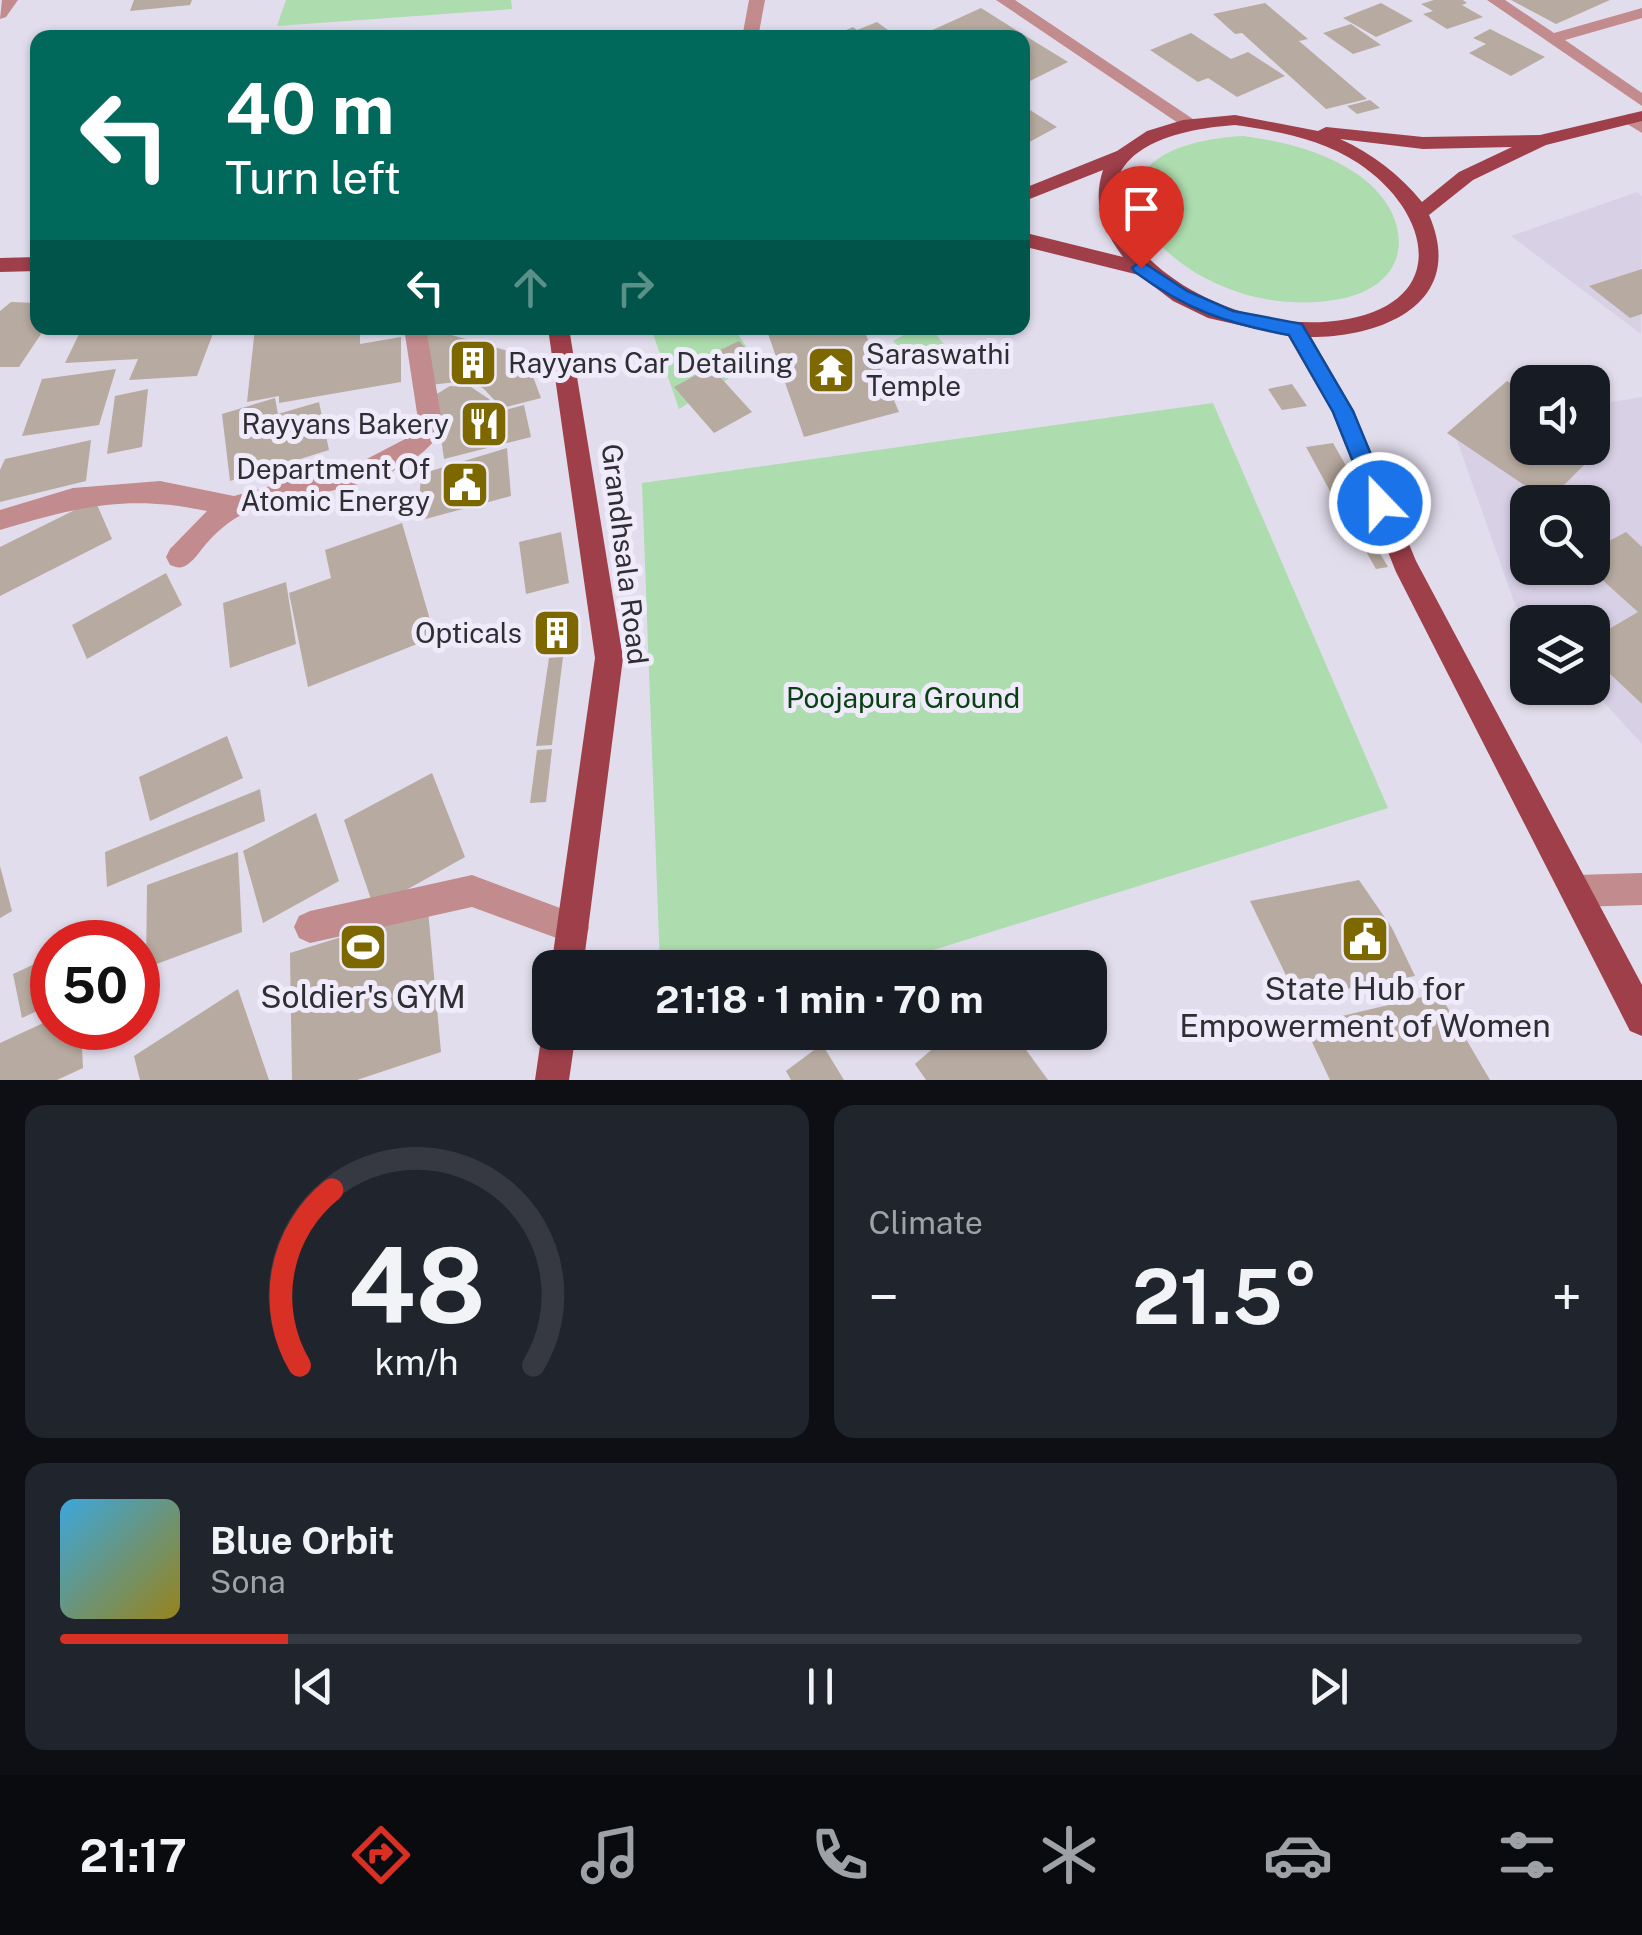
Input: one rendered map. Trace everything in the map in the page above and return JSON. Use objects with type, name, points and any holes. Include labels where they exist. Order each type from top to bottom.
[{"type":"main road","points":[[1030,193],[1122,155],[1151,135],[1190,123],[1235,120],[1423,144],[1540,141],[1637,121]]},
{"type":"main road","points":[[1122,155],[1108,179],[1106,208],[1116,238],[1141,268],[1180,296],[1230,317],[1295,329],[1337,329],[1380,318],[1412,299],[1430,272],[1432,243],[1421,212],[1398,184],[1365,159],[1326,140],[1283,126]]},
{"type":"main road","points":[[1421,212],[1466,176],[1540,141]]},
{"type":"main road","points":[[1030,241],[1141,268]]},
{"type":"main road","points":[[0,265],[30,264]]},
{"type":"main road","points":[[1295,329],[1342,411],[1406,564],[1642,1019]]},
{"type":"main road","name":"Grandhsala Road","points":[[559,335],[609,658],[570,950]]},
{"type":"main road","points":[[552,1080],[556,1050]]},
{"type":"street","points":[[0,14],[10,0]]},
{"type":"street","points":[[751,30],[757,0]]},
{"type":"street","points":[[1004,0],[1190,123]]},
{"type":"street","points":[[1495,0],[1642,102]]},
{"type":"street","points":[[1552,39],[1642,12]]},
{"type":"street","points":[[178,557],[209,523],[234,506],[384,462],[420,444],[431,428],[416,335]]},
{"type":"street","points":[[0,520],[73,498],[160,491],[234,506]]},
{"type":"street","points":[[1576,891],[1642,889]]},
{"type":"street","points":[[310,928],[472,891],[573,928]]},
{"type":"shaded area","points":[[1637,192],[1642,196],[1641,334],[1511,236]]},
{"type":"shaded area","points":[[1642,397],[1642,744],[1606,705],[1610,705],[1610,605],[1515,605],[1453,429],[1510,443],[1510,465],[1610,465],[1610,402]]},
{"type":"green space","points":[[286,0],[511,0],[512,9],[277,26]]},
{"type":"green space","points":[[1243,136],[1316,153],[1357,174],[1376,190],[1397,227],[1399,246],[1383,279],[1365,291],[1340,299],[1282,301],[1228,288],[1183,264],[1152,234],[1138,201],[1145,171],[1179,148]]},
{"type":"green space","points":[[653,335],[739,335],[751,354],[728,379],[679,409]]},
{"type":"green space","points":[[904,335],[937,335],[947,348],[916,366],[893,341]]},
{"type":"green space","name":"Poojapura Ground","points":[[1213,403],[1388,808],[933,950],[659,950],[642,483]]},
{"type":"building","points":[[134,0],[192,0],[190,5],[130,11]]},
{"type":"building","points":[[1463,0],[1467,3],[1462,5],[1483,17],[1447,29],[1423,14],[1433,11],[1421,4]]},
{"type":"building","points":[[1511,0],[1610,0],[1556,24]]},
{"type":"building","points":[[1265,3],[1308,39],[1299,41],[1367,99],[1326,109],[1242,33],[1235,34],[1213,14]]},
{"type":"building","points":[[1381,3],[1413,21],[1376,37],[1343,18]]},
{"type":"building","points":[[981,8],[1016,30],[933,30]]},
{"type":"building","points":[[877,22],[888,30],[857,30]]},
{"type":"building","points":[[1351,24],[1381,45],[1353,54],[1323,33]]},
{"type":"building","points":[[1490,29],[1545,57],[1511,76],[1469,53],[1486,44],[1473,38]]},
{"type":"building","points":[[1191,33],[1231,59],[1248,52],[1285,76],[1237,97],[1208,78],[1198,82],[1150,50]]},
{"type":"building","points":[[1030,38],[1068,62],[1030,81]]},
{"type":"building","points":[[1370,100],[1380,108],[1357,114],[1347,106]]},
{"type":"building","points":[[1030,110],[1057,127],[1030,142]]},
{"type":"building","points":[[1642,269],[1642,314],[1630,318],[1589,286]]},
{"type":"building","points":[[11,302],[30,303],[30,335],[40,335],[19,367],[0,367],[0,311]]},
{"type":"building","points":[[79,335],[212,335],[197,376],[129,380],[138,359],[65,363]]},
{"type":"building","points":[[254,335],[360,335],[360,344],[401,337],[401,382],[279,403],[279,396],[247,402]]},
{"type":"building","name":"Rayyans Car Detailing","points":[[422,335],[452,335],[508,351],[532,374],[541,398],[502,408],[483,388],[465,381],[430,385]]},
{"type":"building","name":"Saraswathi Temple","points":[[768,335],[866,335],[899,412],[804,437]]},
{"type":"building","points":[[739,341],[749,352],[727,362],[718,351]]},
{"type":"building","points":[[711,367],[752,412],[714,433],[674,387]]},
{"type":"building","points":[[116,369],[99,425],[22,436],[42,379]]},
{"type":"building","points":[[1507,381],[1510,465],[1584,465],[1564,485],[1524,485],[1447,433]]},
{"type":"building","points":[[1292,384],[1307,406],[1282,410],[1268,389]]},
{"type":"building","name":"Rayyans Bakery","points":[[450,386],[471,387],[489,399],[497,412],[524,405],[531,437],[444,459],[435,395]]},
{"type":"building","points":[[148,389],[142,447],[107,454],[115,396]]},
{"type":"building","points":[[275,398],[278,414],[319,402],[329,450],[230,481],[222,414]]},
{"type":"building","points":[[91,440],[86,481],[0,502],[0,470],[5,459]]},
{"type":"building","points":[[1333,443],[1358,487],[1330,491],[1306,447]]},
{"type":"building","name":"Department Of Atomic Energy","points":[[507,448],[511,496],[418,521],[421,474]]},
{"type":"building","points":[[1360,494],[1378,525],[1353,529],[1335,497]]},
{"type":"building","points":[[95,500],[112,539],[0,596],[0,547]]},
{"type":"building","points":[[402,523],[435,637],[308,687],[289,593],[331,578],[325,550]]},
{"type":"building","points":[[1367,531],[1388,567],[1376,569],[1355,532]]},
{"type":"building","points":[[561,532],[569,583],[526,594],[519,542]]},
{"type":"building","points":[[1626,532],[1642,547],[1642,704],[1610,674],[1610,628],[1638,612],[1608,585],[1610,540]]},
{"type":"building","points":[[166,573],[182,605],[87,659],[72,625]]},
{"type":"building","points":[[286,582],[296,644],[230,668],[223,603]]},
{"type":"building","name":"Opticals","points":[[554,617],[566,618],[559,648],[547,648]]},
{"type":"building","points":[[563,657],[552,745],[536,746],[549,658]]},
{"type":"building","points":[[227,736],[243,778],[150,821],[139,777]]},
{"type":"building","points":[[552,749],[546,802],[530,803],[537,750]]},
{"type":"building","points":[[432,773],[465,857],[374,908],[344,820]]},
{"type":"building","points":[[260,789],[265,821],[107,887],[105,852]]},
{"type":"building","points":[[316,813],[339,881],[263,923],[243,851]]},
{"type":"building","points":[[238,852],[242,932],[160,963],[160,920],[147,920],[147,885]]},
{"type":"building","points":[[0,866],[12,911],[0,918]]},
{"type":"building","points":[[1359,880],[1392,928],[1415,976],[1297,998],[1250,901]]},
{"type":"building","points":[[428,910],[441,1052],[357,1080],[292,1080],[290,953]]},
{"type":"building","points":[[30,966],[30,1014],[22,1018],[13,974]]},
{"type":"building","points":[[238,989],[269,1080],[140,1080],[134,1056],[143,1050],[160,1050],[160,1039]]},
{"type":"building","points":[[1439,993],[1490,1080],[1330,1080],[1304,1025]]},
{"type":"building","points":[[30,1029],[30,1050],[82,1050],[83,1068],[57,1080],[0,1080],[0,1043]]},
{"type":"building","points":[[814,1050],[826,1050],[844,1080],[791,1080],[786,1071]]},
{"type":"building","points":[[931,1050],[1026,1050],[1048,1080],[926,1080],[915,1064]]},
{"type":"place","name":"Rayyans Car Detailing","points":[[473,363]]},
{"type":"place","name":"Saraswathi Temple","points":[[831,370]]},
{"type":"place","name":"Rayyans Bakery","points":[[484,424]]},
{"type":"place","name":"Department Of Atomic Energy","points":[[465,485]]},
{"type":"place","name":"Opticals","points":[[557,633]]},
{"type":"place","name":"State Hub for Empowerment of Women","points":[[1365,939]]},
{"type":"place","name":"Soldier's GYM","points":[[363,947]]},
{"type":"route","points":[[1141,268],[1180,296],[1230,317],[1295,329],[1342,411],[1380,503]]}]
